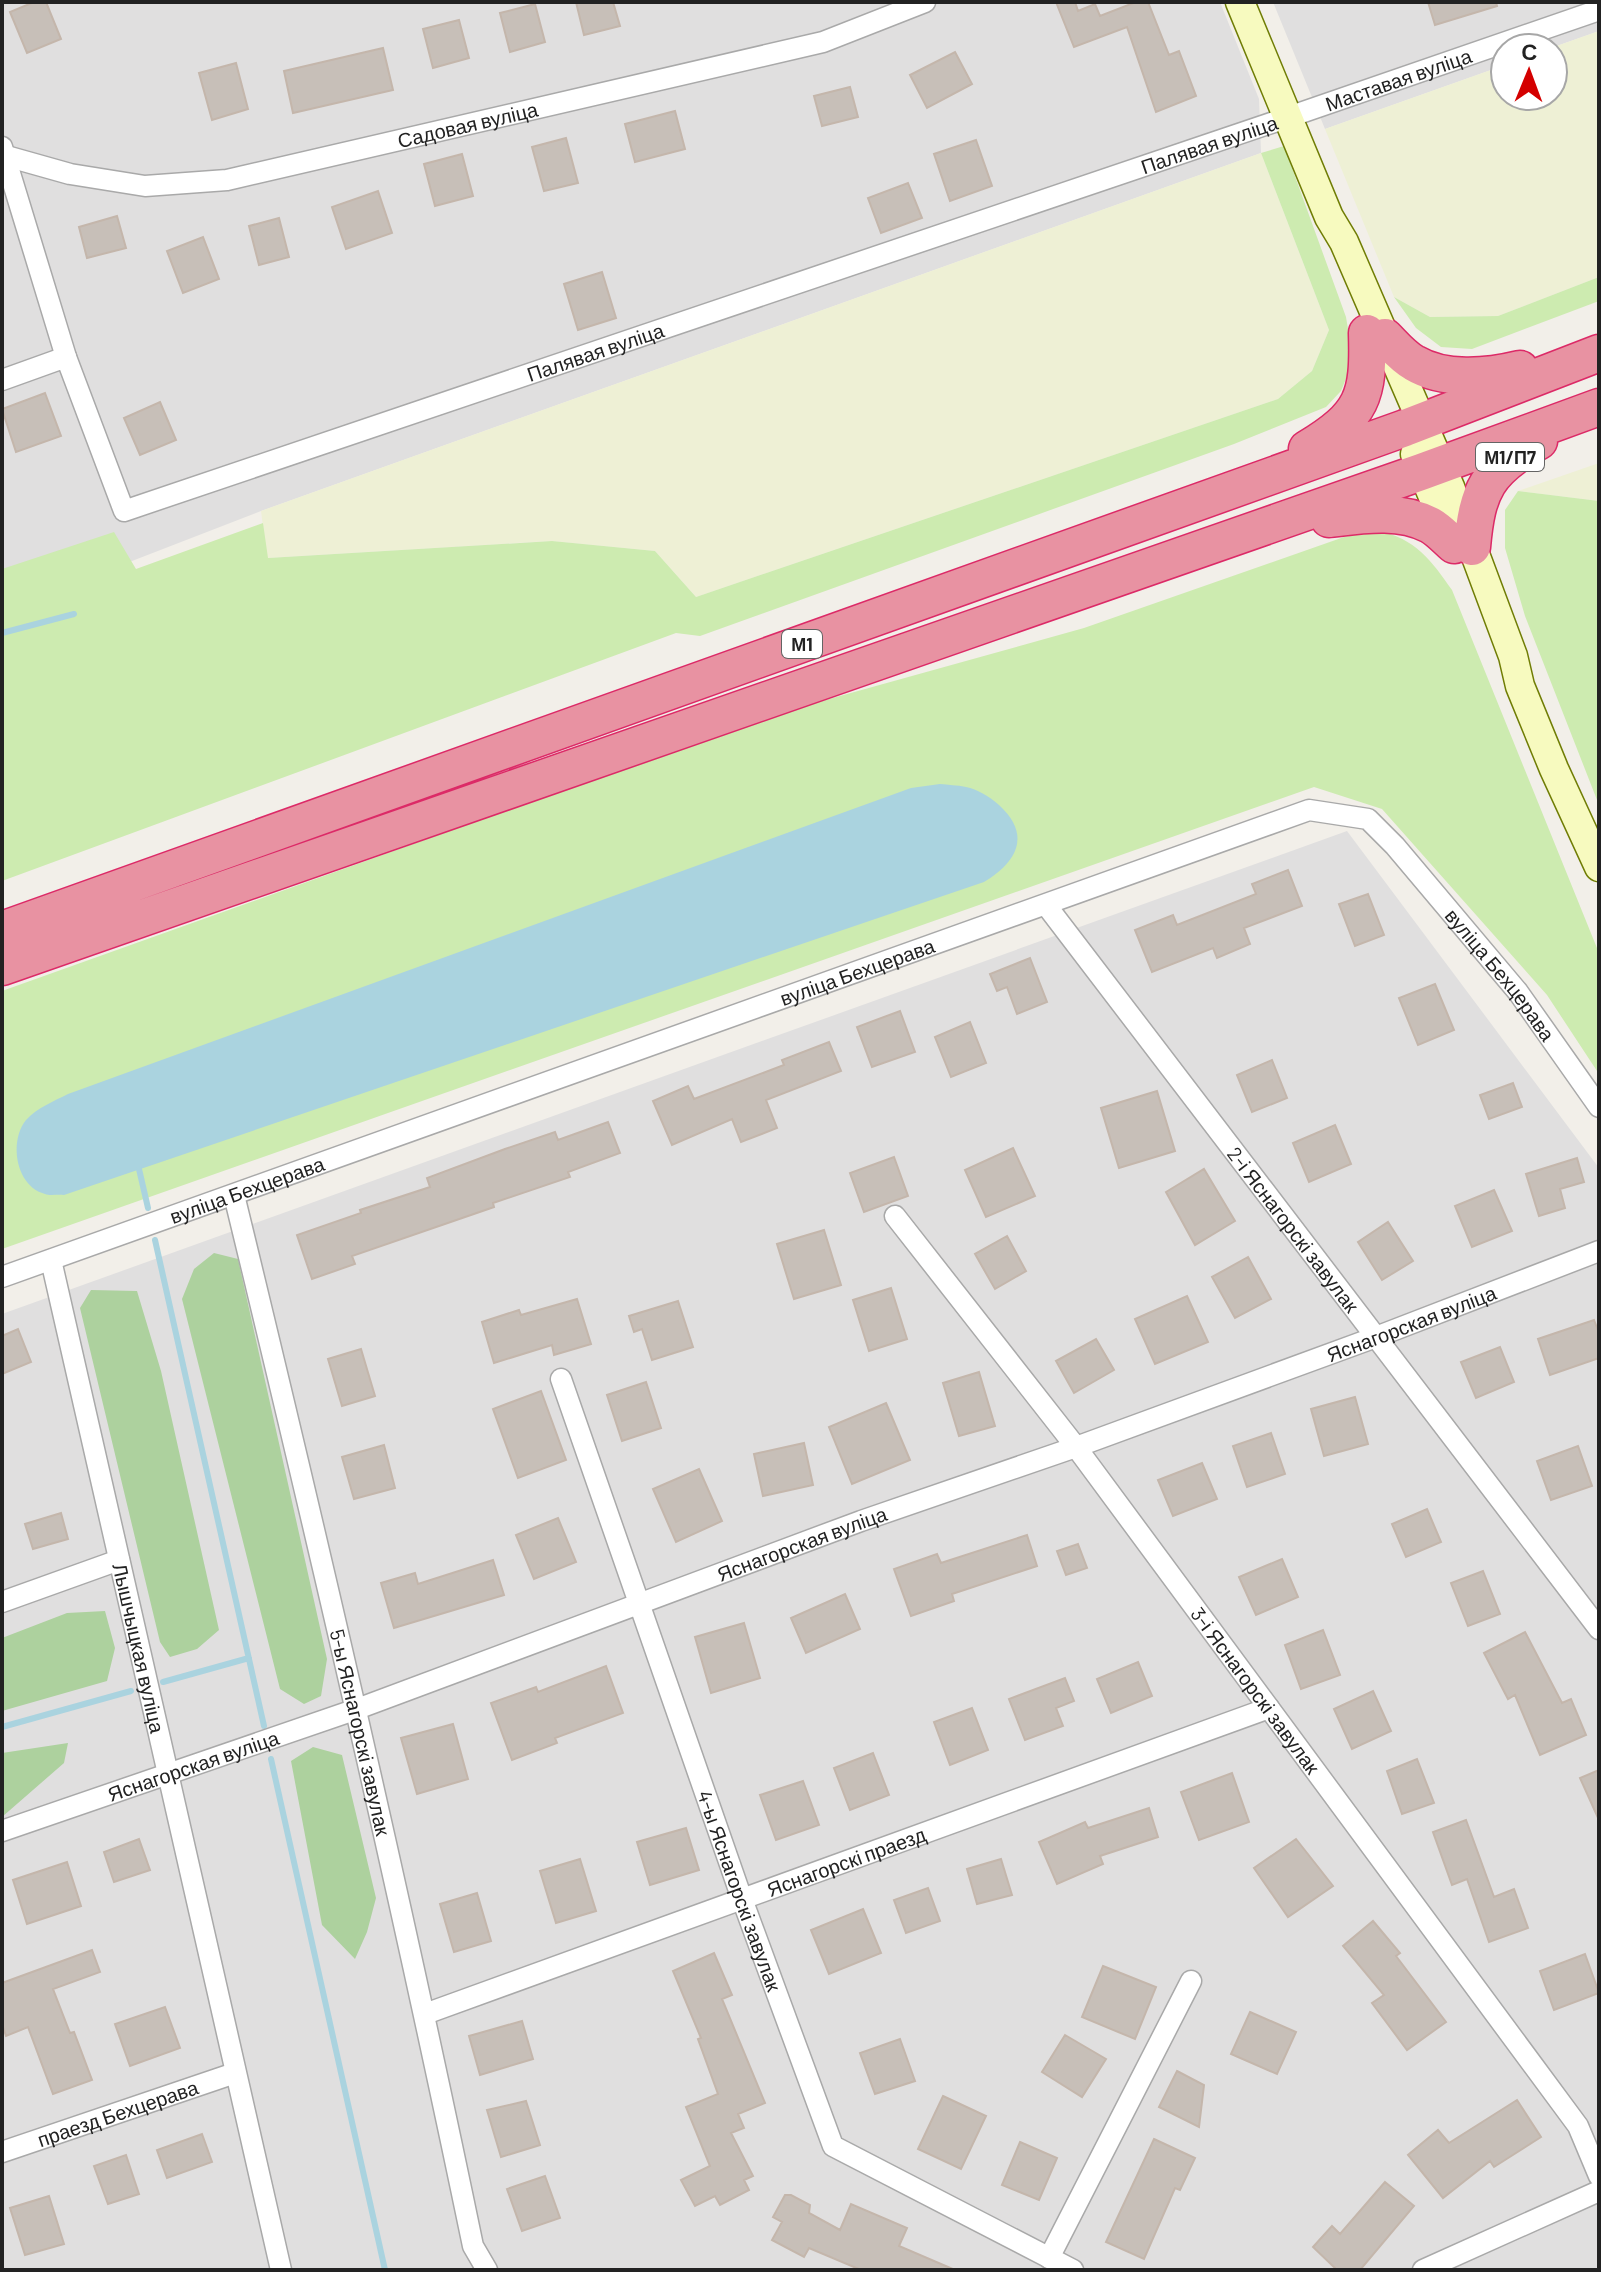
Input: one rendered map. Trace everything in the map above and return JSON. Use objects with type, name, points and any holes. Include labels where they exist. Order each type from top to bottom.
[{"type":"highway","points":[[1252,483],[1336,432],[1354,414],[1376,335],[1412,363],[1440,373],[1468,375],[1508,371],[1599,351]]},
{"type":"highway","name":"М1","points":[[2,930],[1413,425],[1599,351]]},
{"type":"highway","name":"М1","points":[[2,967],[1431,469],[1599,407]]},
{"type":"highway","name":"М1/П7","points":[[1463,546],[1484,488],[1510,457],[1599,407]]},
{"type":"highway","points":[[1264,527],[1369,514],[1405,516],[1432,526],[1463,546]]},
{"type":"main road","points":[[1240,2],[1329,217],[1333,248],[1376,335],[1413,425]]},
{"type":"main road","name":"М1/П7","points":[[1413,425],[1463,546],[1503,661],[1520,686],[1599,867]]},
{"type":"street","name":"Садовая вуліца","points":[[3,154],[70,174],[145,186],[227,180],[823,42],[925,2]]},
{"type":"street","name":"Маставая вуліца","points":[[1288,117],[1599,10]]},
{"type":"street","name":"Палявая вуліца","points":[[66,357],[124,511],[1288,117]]},
{"type":"street","points":[[2,380],[66,357],[3,154]]},
{"type":"street","name":"вуліца Бехцерава","points":[[2,1277],[1309,810],[1368,819],[1395,846],[1518,992],[1599,1107]]},
{"type":"street","name":"2-і Яснагорскі завулак","points":[[1046,905],[1599,1629]]},
{"type":"street","name":"5-ы Яснагорскі завулак","points":[[234,1195],[357,1709],[473,2246],[487,2270]]},
{"type":"street","name":"3-і Яснагорскі завулак","points":[[895,1216],[1076,1447],[1578,2126],[1599,2176]]},
{"type":"street","name":"Яснагорская вуліца","points":[[2,1831],[357,1709],[641,1606],[861,1521],[1076,1447],[1599,1251]]},
{"type":"street","name":"Лышчыцкая вуліца","points":[[51,1260],[281,2270]]},
{"type":"street","name":"4-ы Яснагорскі завулак","points":[[561,1379],[742,1899],[833,2146],[1073,2270]]},
{"type":"street","points":[[2,1602],[119,1560]]},
{"type":"street","name":"Яснагорскі праезд","points":[[425,2014],[1269,1708]]},
{"type":"street","points":[[1049,2258],[1191,1981]]},
{"type":"street","name":"праезд Бехцерава","points":[[2,2152],[235,2073]]},
{"type":"street","points":[[1423,2270],[1599,2191]]},
{"type":"shaded area","points":[[2,2],[1220,2],[1259,99],[1261,153],[261,511],[132,561],[2,590]]},
{"type":"shaded area","points":[[1273,2],[1599,2],[1599,31],[1569,42],[1569,32],[1489,32],[1489,71],[1325,129]]},
{"type":"shaded area","points":[[1347,831],[1599,1168],[1599,2270],[2,2270],[2,1314]]},
{"type":"green space","points":[[1599,31],[1599,277],[1498,316],[1430,317],[1394,297],[1325,129],[1489,71],[1489,112],[1569,112],[1569,42]]},
{"type":"green space","points":[[1284,146],[1346,317],[1350,341],[1349,371],[1341,391],[1326,407],[1234,444],[700,636],[676,633],[2,881],[2,569],[114,532],[136,569],[263,523],[268,558],[552,541],[655,551],[696,597],[1278,399],[1312,371],[1329,330],[1261,153]]},
{"type":"green space","points":[[1261,153],[1329,330],[1312,371],[1278,399],[696,597],[655,551],[552,541],[267,558],[261,511]]},
{"type":"green space","points":[[1599,277],[1599,301],[1472,349],[1441,347],[1416,328],[1394,297],[1430,317],[1498,316]]},
{"type":"green space","points":[[1599,463],[1599,501],[1518,491]]},
{"type":"green space","points":[[1518,491],[1599,501],[1599,805],[1525,616],[1505,548],[1505,510]]},
{"type":"green space","points":[[1378,531],[1402,539],[1421,552],[1452,590],[1599,953],[1599,1074],[1547,995],[1382,809],[1314,787],[2,1249],[2,991],[729,731],[804,706],[1084,628],[1344,537]]},
{"type":"green space","points":[[214,1253],[238,1259],[327,1659],[321,1696],[304,1704],[280,1689],[182,1299],[194,1269]]},
{"type":"green space","points":[[91,1290],[137,1291],[161,1371],[219,1630],[197,1649],[170,1657],[160,1642],[80,1308]]},
{"type":"green space","points":[[105,1611],[115,1648],[107,1681],[2,1711],[2,1638],[67,1613]]},
{"type":"green space","points":[[68,1743],[64,1763],[2,1817],[2,1753]]},
{"type":"green space","points":[[313,1747],[342,1755],[376,1898],[367,1932],[355,1959],[322,1925],[291,1761]]},
{"type":"water","points":[[940,784],[966,787],[983,794],[999,805],[1015,827],[1016,847],[1012,857],[984,882],[64,1195],[47,1195],[35,1189],[21,1173],[18,1139],[26,1120],[68,1094],[911,788]]},
{"type":"building","points":[[34,2],[46,2],[61,39],[27,53],[10,12]]},
{"type":"building","points":[[576,2],[613,2],[620,26],[584,35]]},
{"type":"building","points":[[1056,2],[1075,2],[1078,11],[1095,4],[1100,16],[1136,2],[1148,2],[1169,55],[1179,51],[1196,96],[1156,112],[1127,27],[1074,47]]},
{"type":"building","points":[[1428,2],[1496,2],[1497,6],[1435,25]]},
{"type":"building","points":[[535,4],[545,42],[510,52],[500,13]]},
{"type":"building","points":[[459,20],[469,58],[433,68],[423,29]]},
{"type":"building","points":[[383,48],[393,90],[293,113],[284,71]]},
{"type":"building","points":[[955,52],[972,84],[927,108],[910,75]]},
{"type":"building","points":[[236,63],[248,109],[212,120],[199,73]]},
{"type":"building","points":[[850,87],[858,117],[822,126],[814,96]]},
{"type":"building","points":[[675,111],[685,149],[635,162],[625,124]]},
{"type":"building","points":[[566,138],[578,183],[544,191],[532,147]]},
{"type":"building","points":[[976,140],[992,186],[950,201],[934,154]]},
{"type":"building","points":[[462,154],[473,196],[435,206],[424,164]]},
{"type":"building","points":[[908,183],[922,218],[881,233],[868,198]]},
{"type":"building","points":[[378,191],[392,233],[346,249],[332,207]]},
{"type":"building","points":[[117,216],[126,248],[87,258],[79,227]]},
{"type":"building","points":[[279,218],[289,257],[259,265],[249,226]]},
{"type":"building","points":[[203,237],[219,279],[183,293],[167,251]]},
{"type":"building","points":[[602,272],[616,318],[578,330],[564,284]]},
{"type":"building","points":[[45,393],[61,436],[16,452],[2,409]]},
{"type":"building","points":[[160,402],[176,440],[140,455],[124,418]]},
{"type":"building","points":[[1288,870],[1302,906],[1244,928],[1250,944],[1217,958],[1213,948],[1152,972],[1135,930],[1173,915],[1177,925],[1256,894],[1252,884]]},
{"type":"building","points":[[1368,894],[1384,935],[1355,946],[1339,904]]},
{"type":"building","points":[[1030,958],[1047,1002],[1017,1014],[1007,987],[997,991],[990,974]]},
{"type":"building","points":[[1435,984],[1454,1030],[1418,1045],[1399,998]]},
{"type":"building","points":[[900,1011],[915,1052],[872,1067],[857,1027]]},
{"type":"building","points":[[970,1022],[986,1063],[951,1077],[935,1037]]},
{"type":"building","points":[[829,1042],[841,1071],[766,1100],[777,1128],[741,1142],[732,1119],[672,1145],[653,1101],[688,1086],[694,1099],[784,1065],[782,1060]]},
{"type":"building","points":[[1272,1060],[1287,1098],[1252,1112],[1237,1075]]},
{"type":"building","points":[[1513,1083],[1522,1107],[1489,1119],[1480,1095]]},
{"type":"building","points":[[1157,1091],[1175,1151],[1119,1168],[1101,1108]]},
{"type":"building","points":[[608,1122],[620,1153],[568,1172],[570,1177],[493,1203],[494,1207],[352,1256],[355,1264],[312,1279],[297,1235],[430,1187],[427,1178],[505,1149],[555,1132],[558,1140]]},
{"type":"building","points":[[1335,1125],[1351,1164],[1309,1182],[1293,1143]]},
{"type":"building","points":[[1013,1148],[1035,1196],[986,1217],[965,1170]]},
{"type":"building","points":[[894,1157],[908,1196],[864,1212],[850,1173]]},
{"type":"building","points":[[1577,1158],[1584,1182],[1560,1189],[1565,1208],[1539,1216],[1526,1174]]},
{"type":"building","points":[[1204,1169],[1235,1221],[1195,1245],[1166,1192]]},
{"type":"building","points":[[1494,1190],[1512,1231],[1472,1247],[1455,1206]]},
{"type":"building","points":[[1388,1222],[1413,1261],[1382,1280],[1358,1242]]},
{"type":"building","points":[[824,1230],[841,1285],[794,1299],[777,1244]]},
{"type":"building","points":[[1007,1236],[1026,1271],[995,1289],[975,1254]]},
{"type":"building","points":[[1248,1257],[1271,1299],[1235,1318],[1212,1277]]},
{"type":"building","points":[[891,1288],[907,1339],[869,1351],[853,1300]]},
{"type":"building","points":[[1187,1296],[1208,1342],[1155,1364],[1135,1319]]},
{"type":"building","points":[[577,1299],[591,1344],[554,1355],[552,1345],[494,1363],[482,1322],[519,1310],[521,1315]]},
{"type":"building","points":[[678,1301],[693,1347],[652,1360],[642,1329],[634,1332],[629,1316]]},
{"type":"building","points":[[1594,1320],[1599,1333],[1599,1358],[1550,1375],[1538,1339]]},
{"type":"building","points":[[18,1329],[31,1362],[2,1374],[2,1336]]},
{"type":"building","points":[[1096,1339],[1114,1370],[1074,1393],[1056,1361]]},
{"type":"building","points":[[1500,1347],[1514,1382],[1476,1398],[1461,1362]]},
{"type":"building","points":[[361,1349],[375,1396],[342,1406],[328,1359]]},
{"type":"building","points":[[979,1372],[995,1426],[959,1436],[943,1383]]},
{"type":"building","points":[[646,1382],[661,1428],[622,1441],[607,1395]]},
{"type":"building","points":[[541,1391],[566,1460],[518,1478],[493,1409]]},
{"type":"building","points":[[1355,1397],[1368,1444],[1324,1456],[1311,1409]]},
{"type":"building","points":[[886,1403],[910,1460],[852,1484],[829,1427]]},
{"type":"building","points":[[1271,1433],[1285,1474],[1247,1487],[1233,1446]]},
{"type":"building","points":[[804,1443],[813,1485],[763,1496],[754,1454]]},
{"type":"building","points":[[384,1445],[395,1488],[354,1499],[342,1457]]},
{"type":"building","points":[[1578,1446],[1592,1486],[1551,1500],[1537,1461]]},
{"type":"building","points":[[1202,1463],[1217,1499],[1173,1516],[1158,1480]]},
{"type":"building","points":[[699,1469],[722,1521],[676,1542],[653,1489]]},
{"type":"building","points":[[1427,1509],[1441,1542],[1406,1557],[1392,1524]]},
{"type":"building","points":[[61,1513],[68,1539],[33,1549],[25,1524]]},
{"type":"building","points":[[558,1518],[576,1562],[534,1579],[516,1535]]},
{"type":"building","points":[[1027,1535],[1037,1566],[952,1594],[954,1601],[911,1616],[894,1569],[937,1554],[941,1563]]},
{"type":"building","points":[[1078,1544],[1087,1568],[1066,1575],[1057,1551]]},
{"type":"building","points":[[1282,1559],[1298,1597],[1256,1615],[1239,1577]]},
{"type":"building","points":[[493,1560],[504,1595],[394,1628],[381,1583],[415,1573],[418,1584]]},
{"type":"building","points":[[1483,1571],[1500,1614],[1468,1626],[1451,1583]]},
{"type":"building","points":[[845,1594],[860,1629],[806,1653],[791,1618]]},
{"type":"building","points":[[744,1623],[760,1678],[711,1693],[695,1637]]},
{"type":"building","points":[[1323,1630],[1340,1675],[1301,1689],[1285,1645]]},
{"type":"building","points":[[1525,1632],[1562,1703],[1571,1699],[1586,1735],[1540,1755],[1515,1695],[1508,1699],[1484,1653]]},
{"type":"building","points":[[1138,1662],[1152,1696],[1111,1713],[1097,1679]]},
{"type":"building","points":[[606,1666],[623,1713],[555,1738],[557,1743],[512,1760],[491,1703],[536,1687],[538,1692]]},
{"type":"building","points":[[1065,1678],[1074,1701],[1056,1708],[1063,1726],[1025,1740],[1009,1699]]},
{"type":"building","points":[[1373,1691],[1391,1731],[1352,1749],[1334,1709]]},
{"type":"building","points":[[972,1708],[988,1750],[950,1765],[934,1722]]},
{"type":"building","points":[[453,1724],[468,1779],[417,1794],[401,1738]]},
{"type":"building","points":[[873,1753],[889,1795],[850,1810],[834,1768]]},
{"type":"building","points":[[1417,1759],[1434,1803],[1402,1814],[1387,1771]]},
{"type":"building","points":[[1599,1770],[1599,1820],[1580,1778]]},
{"type":"building","points":[[1232,1773],[1249,1822],[1199,1840],[1181,1792]]},
{"type":"building","points":[[803,1781],[819,1825],[776,1840],[760,1795]]},
{"type":"building","points":[[1149,1808],[1158,1837],[1100,1856],[1103,1864],[1057,1884],[1039,1842],[1085,1822],[1088,1828]]},
{"type":"building","points":[[1466,1820],[1494,1897],[1514,1889],[1528,1928],[1489,1942],[1467,1879],[1452,1885],[1433,1832]]},
{"type":"building","points":[[686,1828],[699,1870],[650,1885],[637,1842]]},
{"type":"building","points":[[139,1839],[150,1870],[114,1882],[104,1852]]},
{"type":"building","points":[[1296,1839],[1333,1886],[1288,1917],[1254,1868]]},
{"type":"building","points":[[580,1859],[596,1911],[556,1923],[540,1871]]},
{"type":"building","points":[[1001,1859],[1012,1895],[977,1904],[967,1869]]},
{"type":"building","points":[[67,1862],[81,1906],[27,1924],[13,1880]]},
{"type":"building","points":[[928,1888],[940,1921],[906,1933],[894,1900]]},
{"type":"building","points":[[477,1893],[491,1941],[454,1952],[440,1904]]},
{"type":"building","points":[[863,1909],[881,1953],[829,1974],[811,1930]]},
{"type":"building","points":[[1373,1921],[1400,1953],[1396,1956],[1446,2022],[1407,2050],[1372,2003],[1384,1995],[1343,1946]]},
{"type":"building","points":[[92,1950],[100,1972],[53,1989],[92,2080],[53,2094],[28,2027],[6,2036],[2,2024],[2,1983]]},
{"type":"building","points":[[714,1953],[732,1995],[722,1999],[765,2103],[738,2114],[744,2128],[731,2133],[753,2176],[744,2180],[749,2190],[720,2205],[715,2196],[695,2206],[681,2180],[710,2166],[686,2107],[718,2094],[698,2039],[701,2038],[673,1971]]},
{"type":"building","points":[[1585,1954],[1599,1993],[1554,2010],[1540,1971]]},
{"type":"building","points":[[1103,1966],[1156,1987],[1135,2039],[1082,2017]]},
{"type":"building","points":[[165,2007],[180,2048],[130,2066],[115,2024]]},
{"type":"building","points":[[1250,2012],[1296,2032],[1277,2074],[1231,2054]]},
{"type":"building","points":[[522,2021],[533,2059],[480,2075],[469,2036]]},
{"type":"building","points":[[1065,2035],[1106,2059],[1082,2097],[1042,2072]]},
{"type":"building","points":[[900,2039],[915,2081],[875,2094],[860,2053]]},
{"type":"building","points":[[1177,2071],[1204,2085],[1199,2127],[1159,2107]]},
{"type":"building","points":[[943,2096],[986,2116],[961,2169],[918,2149]]},
{"type":"building","points":[[1517,2100],[1541,2137],[1494,2167],[1490,2161],[1443,2198],[1408,2155],[1438,2130],[1449,2143]]},
{"type":"building","points":[[526,2101],[540,2145],[501,2157],[487,2110]]},
{"type":"building","points":[[202,2134],[212,2162],[167,2178],[157,2150]]},
{"type":"building","points":[[1154,2139],[1195,2158],[1180,2190],[1175,2188],[1144,2259],[1106,2242]]},
{"type":"building","points":[[1020,2142],[1057,2158],[1039,2200],[1002,2185]]},
{"type":"building","points":[[126,2155],[139,2194],[108,2204],[94,2166]]},
{"type":"building","points":[[545,2176],[560,2218],[522,2231],[507,2189]]},
{"type":"building","points":[[1385,2182],[1414,2206],[1360,2270],[1337,2270],[1313,2247],[1332,2226],[1340,2234]]},
{"type":"building","points":[[785,2195],[810,2205],[809,2213],[840,2230],[851,2204],[907,2228],[899,2246],[955,2270],[861,2270],[809,2248],[804,2257],[772,2240],[782,2222],[773,2217]]},
{"type":"building","points":[[49,2196],[64,2244],[25,2255],[10,2208]]},
{"type":"waterway","points":[[2,633],[74,614]]},
{"type":"waterway","points":[[139,1169],[148,1208]]},
{"type":"waterway","points":[[155,1240],[264,1726]]},
{"type":"waterway","points":[[163,1682],[249,1658]]},
{"type":"waterway","points":[[2,1727],[131,1691]]},
{"type":"waterway","points":[[271,1759],[385,2270]]}]
